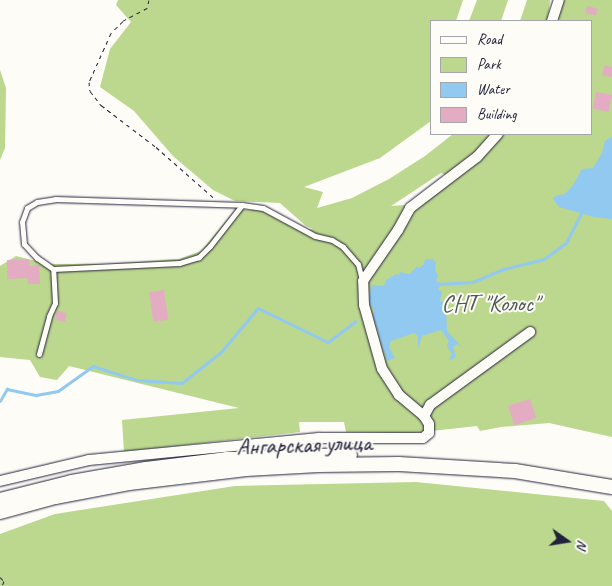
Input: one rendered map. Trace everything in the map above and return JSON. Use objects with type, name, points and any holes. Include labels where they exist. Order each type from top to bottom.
[{"type":"main road","name":"Ангарская улица","points":[[0,500],[72,482],[146,469],[227,459],[285,456],[430,456],[503,463],[612,478]]},
{"type":"main road","name":"Ангарская улица","points":[[0,512],[64,495],[129,483],[246,469],[319,465],[399,464],[515,471],[612,487]]},
{"type":"street","points":[[552,20],[558,0]]},
{"type":"street","points":[[0,481],[99,459],[319,438],[423,438],[429,433],[429,424],[424,416],[399,395],[382,369],[364,305],[362,281],[398,230],[410,208],[477,157],[497,135]]},
{"type":"street","points":[[424,416],[430,405],[530,332]]},
{"type":"lane","points":[[242,205],[199,257],[179,263],[53,268],[37,258],[24,244],[22,222],[27,208],[37,202],[55,199],[242,205],[263,208],[315,236],[332,240],[343,247],[358,264],[362,281]]},
{"type":"lane","points":[[39,354],[49,316],[55,303],[53,268]]},
{"type":"path","points":[[149,0],[147,8],[123,21],[111,33],[89,82],[90,91],[101,106],[156,147],[196,184],[224,205]]},
{"type":"path","points":[[0,577],[4,581],[2,586]]},
{"type":"green space","name":"СНТ \"Колос\"","points":[[118,0],[463,0],[456,20],[430,20],[430,122],[380,158],[304,187],[323,192],[317,208],[352,198],[389,179],[425,156],[452,135],[493,135],[474,156],[446,175],[441,173],[391,206],[417,204],[474,166],[500,135],[592,135],[592,20],[554,20],[560,0],[612,0],[612,437],[549,423],[501,427],[480,431],[477,426],[413,433],[346,432],[344,422],[299,422],[300,432],[124,452],[122,420],[239,408],[69,366],[57,380],[40,377],[30,360],[0,357],[0,266],[16,256],[48,264],[105,264],[179,259],[201,251],[235,210],[260,210],[300,230],[313,229],[306,226],[280,203],[235,201],[213,190],[173,156],[134,111],[100,87],[110,49],[131,22],[116,5]]},
{"type":"green space","points":[[477,0],[508,0],[501,20],[469,20]]},
{"type":"green space","points":[[527,0],[550,0],[548,20],[520,20]]},
{"type":"green space","points":[[0,70],[6,88],[5,148],[0,160]]},
{"type":"green space","points":[[416,482],[604,501],[612,511],[612,586],[0,586],[0,534],[55,514],[235,486]]},
{"type":"water","points":[[612,136],[612,219],[594,217],[559,207],[553,199],[555,196],[565,194],[573,185],[582,169],[593,168],[602,153],[605,141]]},
{"type":"water","points":[[425,259],[433,259],[436,263],[435,270],[438,276],[436,281],[441,283],[438,289],[442,292],[440,302],[444,302],[447,331],[462,347],[457,344],[453,347],[456,357],[451,360],[449,359],[452,354],[447,346],[449,341],[441,330],[422,336],[418,349],[418,336],[414,333],[391,341],[389,347],[395,358],[387,361],[373,316],[374,310],[368,301],[372,285],[384,286],[386,280],[396,274],[399,275],[400,272],[410,274],[417,266],[419,268],[424,264]]},
{"type":"building","points":[[587,6],[598,9],[596,16],[585,13]]},
{"type":"building","points":[[605,65],[612,67],[612,77],[602,75]]},
{"type":"building","points":[[596,92],[612,95],[608,112],[593,109]]},
{"type":"building","points":[[29,259],[29,266],[39,265],[40,284],[28,284],[27,278],[7,279],[7,260]]},
{"type":"building","points":[[164,290],[168,320],[153,322],[149,292]]},
{"type":"building","points":[[57,311],[67,313],[65,322],[55,320]]},
{"type":"building","points":[[530,399],[536,418],[514,425],[508,406]]},
{"type":"waterway","points":[[437,284],[473,282],[504,269],[544,259],[566,243],[583,210]]},
{"type":"waterway","points":[[0,401],[7,389],[36,395],[58,391],[93,366],[137,380],[182,383],[221,352],[258,308],[328,342],[355,322]]}]
